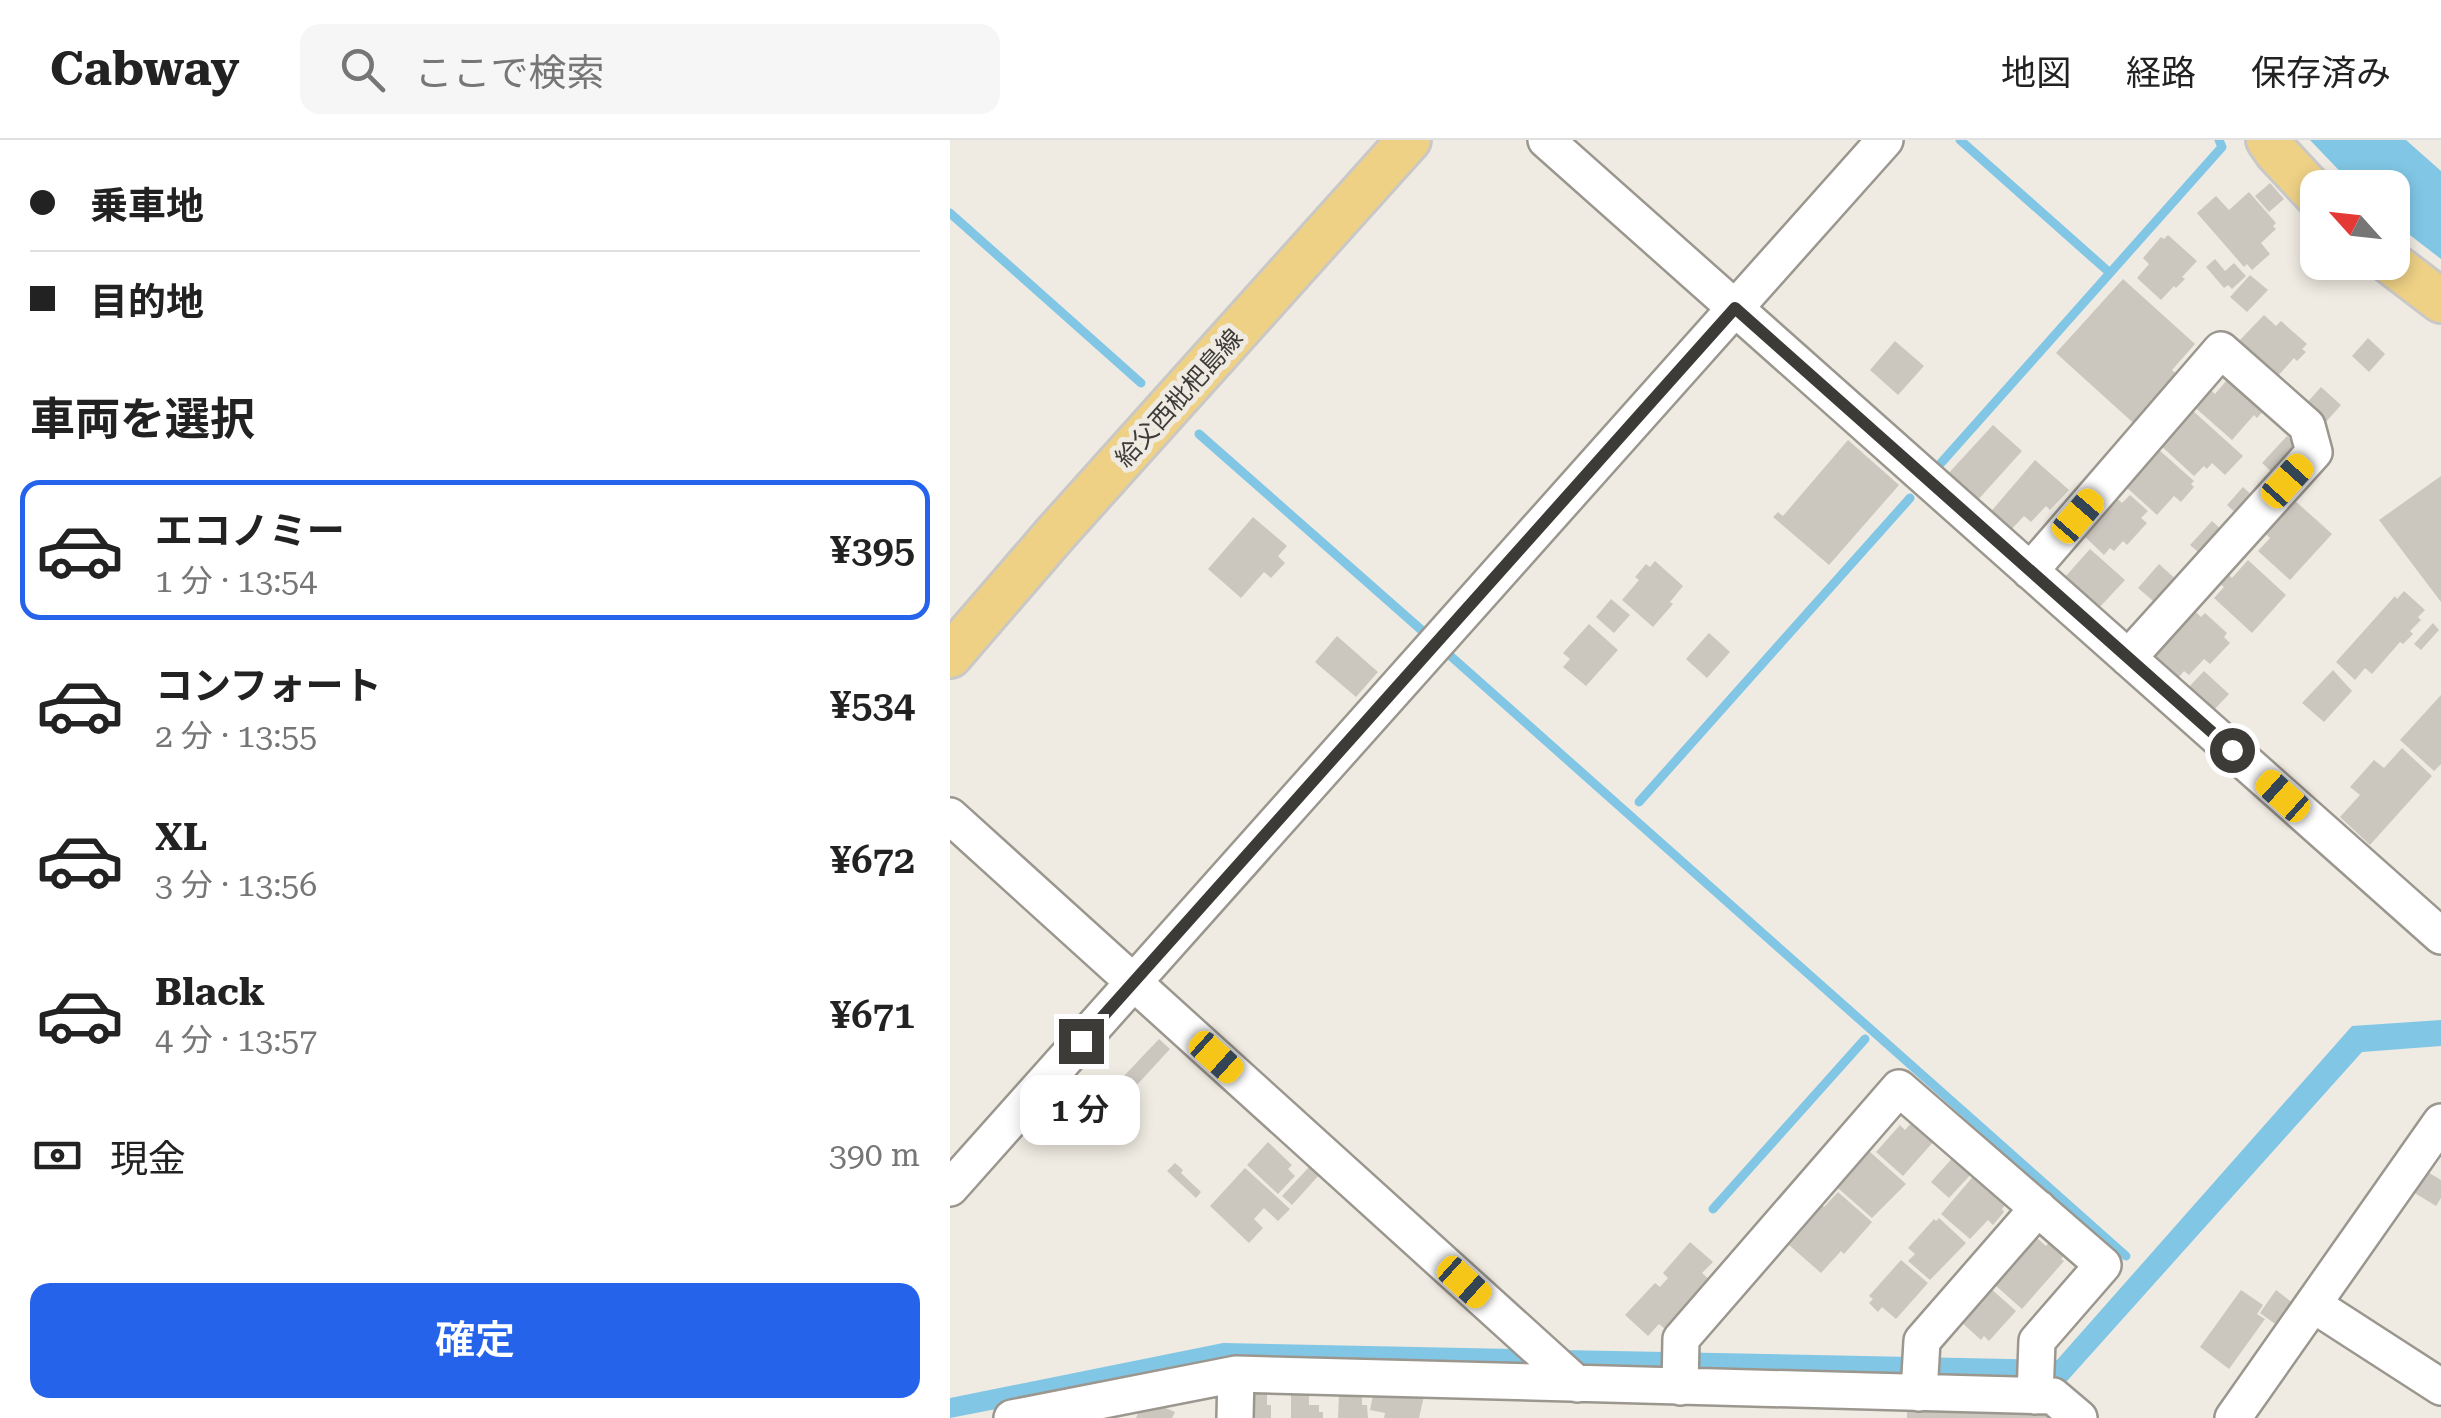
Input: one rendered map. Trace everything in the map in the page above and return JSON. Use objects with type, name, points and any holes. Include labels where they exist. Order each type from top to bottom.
[{"type":"main road","name":"給父西枇杷島線","points":[[950,656],[1409,140]]},
{"type":"main road","points":[[2268,140],[2300,178]]},
{"type":"main road","points":[[2410,277],[2441,301]]},
{"type":"street","points":[[1546,140],[2441,936]]},
{"type":"street","points":[[950,1188],[1885,140]]},
{"type":"street","points":[[2030,571],[2221,350],[2293,413],[2307,426],[2314,452],[2128,658]]},
{"type":"street","points":[[950,816],[1574,1381]]},
{"type":"street","points":[[1680,1370],[1681,1339],[1899,1088],[2104,1265],[2037,1341],[2036,1379],[2079,1418]]},
{"type":"street","points":[[2233,1418],[2441,1122]]},
{"type":"street","points":[[1919,1388],[1922,1341],[2038,1208]]},
{"type":"street","points":[[2314,1305],[2441,1386]]},
{"type":"street","points":[[1012,1418],[1236,1374],[1574,1381],[1680,1370],[1919,1388],[2036,1379]]},
{"type":"street","points":[[1235,1418],[1236,1374]]},
{"type":"water","points":[[2310,140],[2406,140],[2441,171],[2441,259],[2410,235],[2410,170],[2339,170]]},
{"type":"water","points":[[2441,1020],[2441,1046],[2362,1052],[2067,1381],[1229,1364],[950,1418],[950,1398],[1223,1343],[2057,1360],[2352,1026]]},
{"type":"building","points":[[2270,183],[2284,199],[2269,212],[2255,196]]},
{"type":"building","points":[[2249,192],[2276,223],[2276,229],[2261,243],[2270,254],[2252,270],[2247,264],[2244,267],[2197,213],[2216,196],[2229,210]]},
{"type":"building","points":[[2168,235],[2197,261],[2182,277],[2185,279],[2161,300],[2137,278],[2149,264],[2143,258],[2161,237]]},
{"type":"building","points":[[2215,259],[2225,271],[2234,263],[2246,276],[2232,289],[2228,285],[2224,288],[2206,267]]},
{"type":"building","points":[[2250,275],[2268,290],[2247,312],[2230,297]]},
{"type":"building","points":[[2123,279],[2195,344],[2172,370],[2184,380],[2140,429],[2056,353]]},
{"type":"building","points":[[2264,315],[2276,326],[2281,321],[2307,344],[2302,349],[2306,352],[2297,361],[2294,358],[2276,378],[2237,343]]},
{"type":"building","points":[[2368,338],[2385,354],[2369,372],[2352,356]]},
{"type":"building","points":[[1895,341],[1924,366],[1898,395],[1870,370]]},
{"type":"building","points":[[2233,373],[2264,410],[2257,418],[2254,415],[2232,440],[2191,404],[2206,386],[2215,394]]},
{"type":"building","points":[[2321,387],[2341,405],[2325,423],[2305,405]]},
{"type":"building","points":[[2192,410],[2243,456],[2225,475],[2212,463],[2194,476],[2160,445]]},
{"type":"building","points":[[1993,425],[2022,451],[1976,502],[1946,476]]},
{"type":"building","points":[[2287,436],[2300,447],[2275,475],[2262,463]]},
{"type":"building","points":[[1848,440],[1899,485],[1829,565],[1773,517],[1778,512],[1783,516]]},
{"type":"building","points":[[2158,449],[2194,481],[2194,487],[2181,502],[2174,496],[2157,515],[2125,486]]},
{"type":"building","points":[[2035,460],[2069,490],[2050,510],[2046,506],[2031,522],[2024,516],[2008,533],[1988,515]]},
{"type":"building","points":[[2441,476],[2441,602],[2379,520]]},
{"type":"building","points":[[2243,487],[2255,498],[2239,516],[2227,505]]},
{"type":"building","points":[[2130,495],[2148,511],[2141,518],[2147,523],[2127,545],[2123,541],[2104,555],[2082,534],[2115,497],[2122,503]]},
{"type":"building","points":[[2292,498],[2332,534],[2290,580],[2258,551],[2270,538],[2261,529]]},
{"type":"building","points":[[1253,517],[1287,546],[1278,556],[1285,563],[1271,578],[1264,572],[1241,598],[1208,569]]},
{"type":"building","points":[[2212,521],[2224,532],[2203,556],[2190,545]]},
{"type":"building","points":[[2090,549],[2125,580],[2099,608],[2065,577]]},
{"type":"building","points":[[2248,560],[2286,595],[2252,633],[2214,598],[2229,575],[2232,578]]},
{"type":"building","points":[[1655,561],[1683,586],[1653,627],[1622,600],[1639,580],[1635,577],[1646,564],[1650,567]]},
{"type":"building","points":[[2159,564],[2180,583],[2159,606],[2138,588]]},
{"type":"building","points":[[2404,591],[2425,610],[2418,617],[2421,620],[2410,631],[2413,634],[2403,644],[2400,642],[2372,674],[2365,668],[2355,680],[2336,662],[2395,596],[2397,599]]},
{"type":"building","points":[[1611,599],[1630,615],[1614,633],[1596,617]]},
{"type":"building","points":[[2194,610],[2201,617],[2205,613],[2227,633],[2224,637],[2230,643],[2210,664],[2204,659],[2189,675],[2184,671],[2178,678],[2153,656]]},
{"type":"building","points":[[2433,623],[2439,630],[2421,650],[2414,644]]},
{"type":"building","points":[[1589,624],[1618,650],[1586,686],[1563,667],[1570,659],[1563,653]]},
{"type":"building","points":[[1709,633],[1730,652],[1707,678],[1686,659]]},
{"type":"building","points":[[1337,636],[1378,672],[1356,697],[1315,662]]},
{"type":"building","points":[[2333,670],[2352,691],[2324,722],[2302,703]]},
{"type":"building","points":[[2204,671],[2229,694],[2213,711],[2188,688]]},
{"type":"building","points":[[2441,695],[2441,764],[2434,771],[2400,740]]},
{"type":"building","points":[[2402,748],[2432,776],[2370,845],[2340,817],[2360,795],[2350,787],[2374,760],[2384,768]]},
{"type":"building","points":[[1159,1039],[1170,1049],[1135,1087],[1123,1077]]},
{"type":"building","points":[[1913,1121],[1934,1141],[1903,1176],[1876,1152],[1900,1125],[1905,1130]]},
{"type":"building","points":[[1268,1142],[1292,1165],[1288,1169],[1295,1176],[1278,1194],[1247,1165]]},
{"type":"building","points":[[1869,1151],[1906,1184],[1872,1218],[1832,1183],[1853,1159],[1858,1163]]},
{"type":"building","points":[[1955,1155],[1973,1172],[1949,1198],[1931,1182]]},
{"type":"building","points":[[1175,1163],[1201,1192],[1196,1198],[1167,1171]]},
{"type":"building","points":[[1311,1165],[1320,1174],[1292,1205],[1282,1196]]},
{"type":"building","points":[[1245,1168],[1290,1209],[1278,1221],[1264,1208],[1254,1219],[1263,1228],[1249,1243],[1210,1206]]},
{"type":"building","points":[[2426,1171],[2441,1180],[2441,1198],[2436,1206],[2413,1192]]},
{"type":"building","points":[[1977,1172],[2009,1201],[1993,1225],[1988,1220],[1970,1239],[1941,1214]]},
{"type":"building","points":[[1838,1192],[1872,1222],[1821,1273],[1789,1245],[1806,1219]]},
{"type":"building","points":[[1939,1218],[1966,1243],[1930,1280],[1908,1261],[1915,1254],[1908,1248]]},
{"type":"building","points":[[2037,1238],[2046,1246],[2051,1240],[2066,1253],[2061,1259],[2064,1261],[2022,1309],[1995,1285]]},
{"type":"building","points":[[1690,1242],[1713,1262],[1702,1273],[1709,1279],[1665,1329],[1659,1324],[1648,1336],[1625,1315],[1655,1283],[1660,1287],[1668,1278],[1663,1273]]},
{"type":"building","points":[[1901,1260],[1928,1283],[1896,1319],[1882,1307],[1878,1312],[1869,1303],[1873,1299],[1869,1296]]},
{"type":"building","points":[[1989,1287],[2016,1311],[1989,1341],[1984,1336],[1981,1340],[1959,1320]]},
{"type":"building","points":[[2241,1290],[2263,1305],[2257,1314],[2265,1319],[2229,1369],[2200,1347]]},
{"type":"building","points":[[2276,1290],[2294,1304],[2278,1326],[2260,1313]]},
{"type":"building","points":[[1374,1390],[1424,1396],[1419,1418],[1384,1418],[1385,1413],[1370,1410]]},
{"type":"building","points":[[1291,1391],[1309,1391],[1309,1405],[1319,1405],[1323,1418],[1291,1418]]},
{"type":"building","points":[[1247,1394],[1267,1394],[1271,1418],[1247,1418]]},
{"type":"building","points":[[1339,1394],[1362,1394],[1368,1418],[1338,1418]]},
{"type":"building","points":[[1144,1399],[1175,1412],[1172,1418],[1136,1418]]},
{"type":"building","points":[[1907,1410],[2051,1412],[2051,1418],[1907,1418]]},
{"type":"waterway","points":[[1960,140],[2110,273]]},
{"type":"waterway","points":[[1941,463],[2222,147],[2219,140]]},
{"type":"waterway","points":[[950,213],[1141,383]]},
{"type":"waterway","points":[[1199,434],[1426,634]]},
{"type":"waterway","points":[[1639,802],[1910,498]]},
{"type":"waterway","points":[[1446,652],[2126,1256]]},
{"type":"waterway","points":[[1713,1209],[1865,1039]]},
{"type":"route","points":[[1081,1041],[1735,308],[2232,750]]}]
